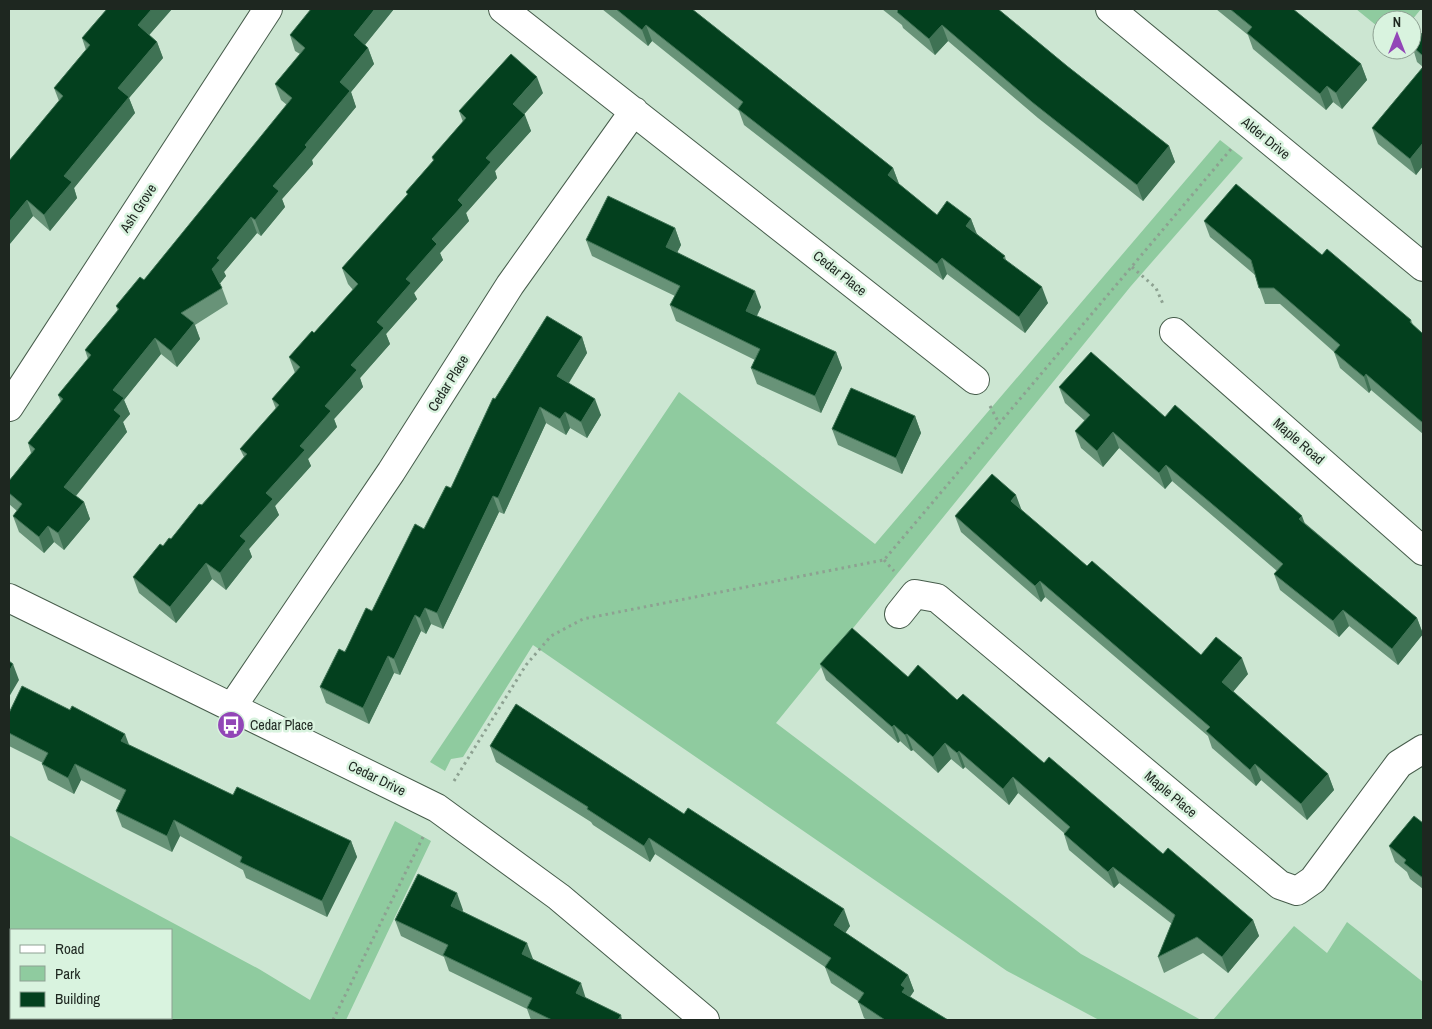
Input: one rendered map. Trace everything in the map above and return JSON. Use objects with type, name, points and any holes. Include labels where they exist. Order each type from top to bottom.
[{"type":"street","name":"Ash Grove","points":[[9,407],[268,9]]},
{"type":"street","name":"Cedar Place","points":[[503,9],[975,380]]},
{"type":"street","name":"Alder Drive","points":[[1110,9],[1422,264]]},
{"type":"street","name":"Cedar Place","points":[[232,707],[391,472],[510,285],[634,111]]},
{"type":"street","name":"Maple Road","points":[[1174,332],[1423,551]]},
{"type":"street","name":"Maple Place","points":[[899,614],[915,594],[938,598],[1280,884],[1297,891],[1313,880],[1399,764],[1423,749]]},
{"type":"street","name":"Cedar Drive","points":[[9,598],[437,808],[559,897],[705,1020]]},
{"type":"path","points":[[333,1020],[437,808],[526,665],[551,636],[583,620],[884,560],[1251,126]]},
{"type":"path","points":[[1132,267],[1156,288],[1174,332]]},
{"type":"green space","points":[[1356,9],[1421,9],[1372,10],[1372,22]]},
{"type":"green space","points":[[1220,140],[1243,158],[1131,286],[776,723],[1081,954],[1201,1020],[1099,1020],[1007,971],[533,645],[463,757],[451,759],[445,771],[430,762],[679,392],[875,544]]},
{"type":"green space","points":[[395,821],[431,841],[346,1020],[9,1020],[9,835],[259,969],[310,1000]]},
{"type":"green space","points":[[1347,922],[1423,982],[1423,1020],[1213,1020],[1294,926],[1327,953]]},
{"type":"building","points":[[107,9],[152,9],[138,25],[157,42],[118,88],[129,97],[64,176],[72,182],[44,215],[27,200],[9,222],[9,161],[63,96],[54,88],[90,45],[82,38]]},
{"type":"building","points":[[311,9],[375,9],[354,35],[368,48],[340,82],[350,91],[305,145],[307,147],[273,186],[279,191],[255,220],[251,217],[217,258],[220,260],[212,269],[222,288],[181,313],[194,323],[171,351],[155,338],[113,390],[124,398],[114,410],[121,416],[64,487],[84,502],[58,533],[48,526],[39,537],[13,516],[22,504],[9,493],[9,481],[35,449],[28,443],[63,399],[58,395],[91,355],[85,350],[119,309],[116,306],[140,277],[144,280],[292,98],[275,84],[305,48],[290,35]]},
{"type":"building","points":[[616,9],[692,9],[893,168],[888,175],[937,215],[947,201],[971,219],[966,226],[1005,256],[1003,258],[1042,287],[1019,317],[942,258],[937,264],[738,109],[743,102],[646,25],[642,30]]},
{"type":"building","points":[[896,9],[998,9],[1169,146],[1137,185],[1032,102],[942,25],[929,39],[897,12]]},
{"type":"building","points":[[1230,9],[1293,9],[1361,64],[1336,93],[1327,86],[1320,94],[1247,33],[1252,27]]},
{"type":"building","points":[[1423,32],[1423,56],[1422,55]]},
{"type":"building","points":[[511,54],[537,77],[513,104],[525,115],[486,158],[491,162],[458,200],[463,205],[432,239],[437,244],[406,279],[411,283],[377,322],[384,328],[351,365],[357,370],[325,406],[331,411],[300,446],[305,450],[266,493],[273,499],[240,536],[246,541],[220,573],[206,563],[170,607],[133,577],[160,544],[163,546],[169,538],[171,539],[199,504],[202,505],[247,454],[240,449],[279,405],[272,399],[300,367],[289,357],[312,331],[314,333],[358,284],[342,268],[408,194],[406,192],[434,160],[432,157],[466,118],[459,111]]},
{"type":"building","points":[[1423,67],[1423,143],[1410,159],[1372,128]]},
{"type":"building","points":[[1236,184],[1322,255],[1327,249],[1411,320],[1410,322],[1423,334],[1423,423],[1366,374],[1364,377],[1334,352],[1340,345],[1274,288],[1259,288],[1251,260],[1204,221]]},
{"type":"building","points":[[608,196],[675,228],[666,247],[755,291],[746,311],[836,352],[815,396],[751,368],[760,349],[670,305],[680,286],[586,240]]},
{"type":"building","points":[[547,316],[582,337],[557,376],[595,399],[581,422],[565,412],[560,419],[540,407],[498,498],[493,496],[437,613],[425,608],[420,618],[415,615],[394,659],[388,656],[363,708],[320,687],[339,649],[345,652],[366,608],[372,611],[415,524],[424,529],[446,486],[451,488],[493,398],[495,399]]},
{"type":"building","points":[[1091,352],[1165,417],[1175,405],[1302,516],[1299,519],[1417,618],[1392,649],[1343,610],[1333,621],[1274,574],[1283,564],[1166,465],[1159,473],[1113,432],[1097,451],[1075,431],[1090,415],[1059,387]]},
{"type":"building","points":[[851,388],[915,416],[896,458],[832,429]]},
{"type":"building","points":[[992,474],[1016,495],[1011,501],[1087,566],[1092,561],[1201,655],[1216,637],[1242,658],[1222,682],[1328,774],[1301,804],[1255,764],[1250,770],[1206,731],[1210,727],[1040,581],[1035,586],[955,516]]},
{"type":"building","points":[[852,628],[908,677],[918,665],[957,700],[963,694],[1044,763],[1049,757],[1163,854],[1168,848],[1253,920],[1222,957],[1197,937],[1158,957],[1175,915],[1113,867],[1108,872],[1064,834],[1070,827],[1013,777],[1003,789],[959,751],[957,753],[945,743],[933,757],[907,734],[905,735],[894,725],[892,727],[820,664]]},
{"type":"building","points":[[9,661],[13,664],[9,672]]},
{"type":"building","points":[[22,686],[70,710],[72,706],[125,734],[121,741],[233,795],[237,787],[351,841],[322,901],[240,862],[242,857],[174,820],[167,836],[116,811],[126,790],[75,764],[68,778],[42,764],[48,753],[9,733],[9,713]]},
{"type":"building","points":[[516,704],[684,814],[688,808],[844,909],[834,925],[908,975],[901,985],[905,988],[902,992],[948,1020],[885,1020],[858,1002],[864,993],[825,967],[831,958],[649,838],[644,846],[587,809],[588,807],[490,746]]},
{"type":"building","points":[[1414,816],[1423,823],[1423,878],[1404,863],[1406,860],[1389,846]]},
{"type":"building","points":[[418,874],[457,893],[451,906],[527,943],[522,954],[581,983],[576,993],[621,1015],[618,1020],[552,1020],[527,1008],[532,998],[443,955],[448,945],[395,920]]},
{"type":"place","name":"Cedar Place","points":[[231,725]]}]
